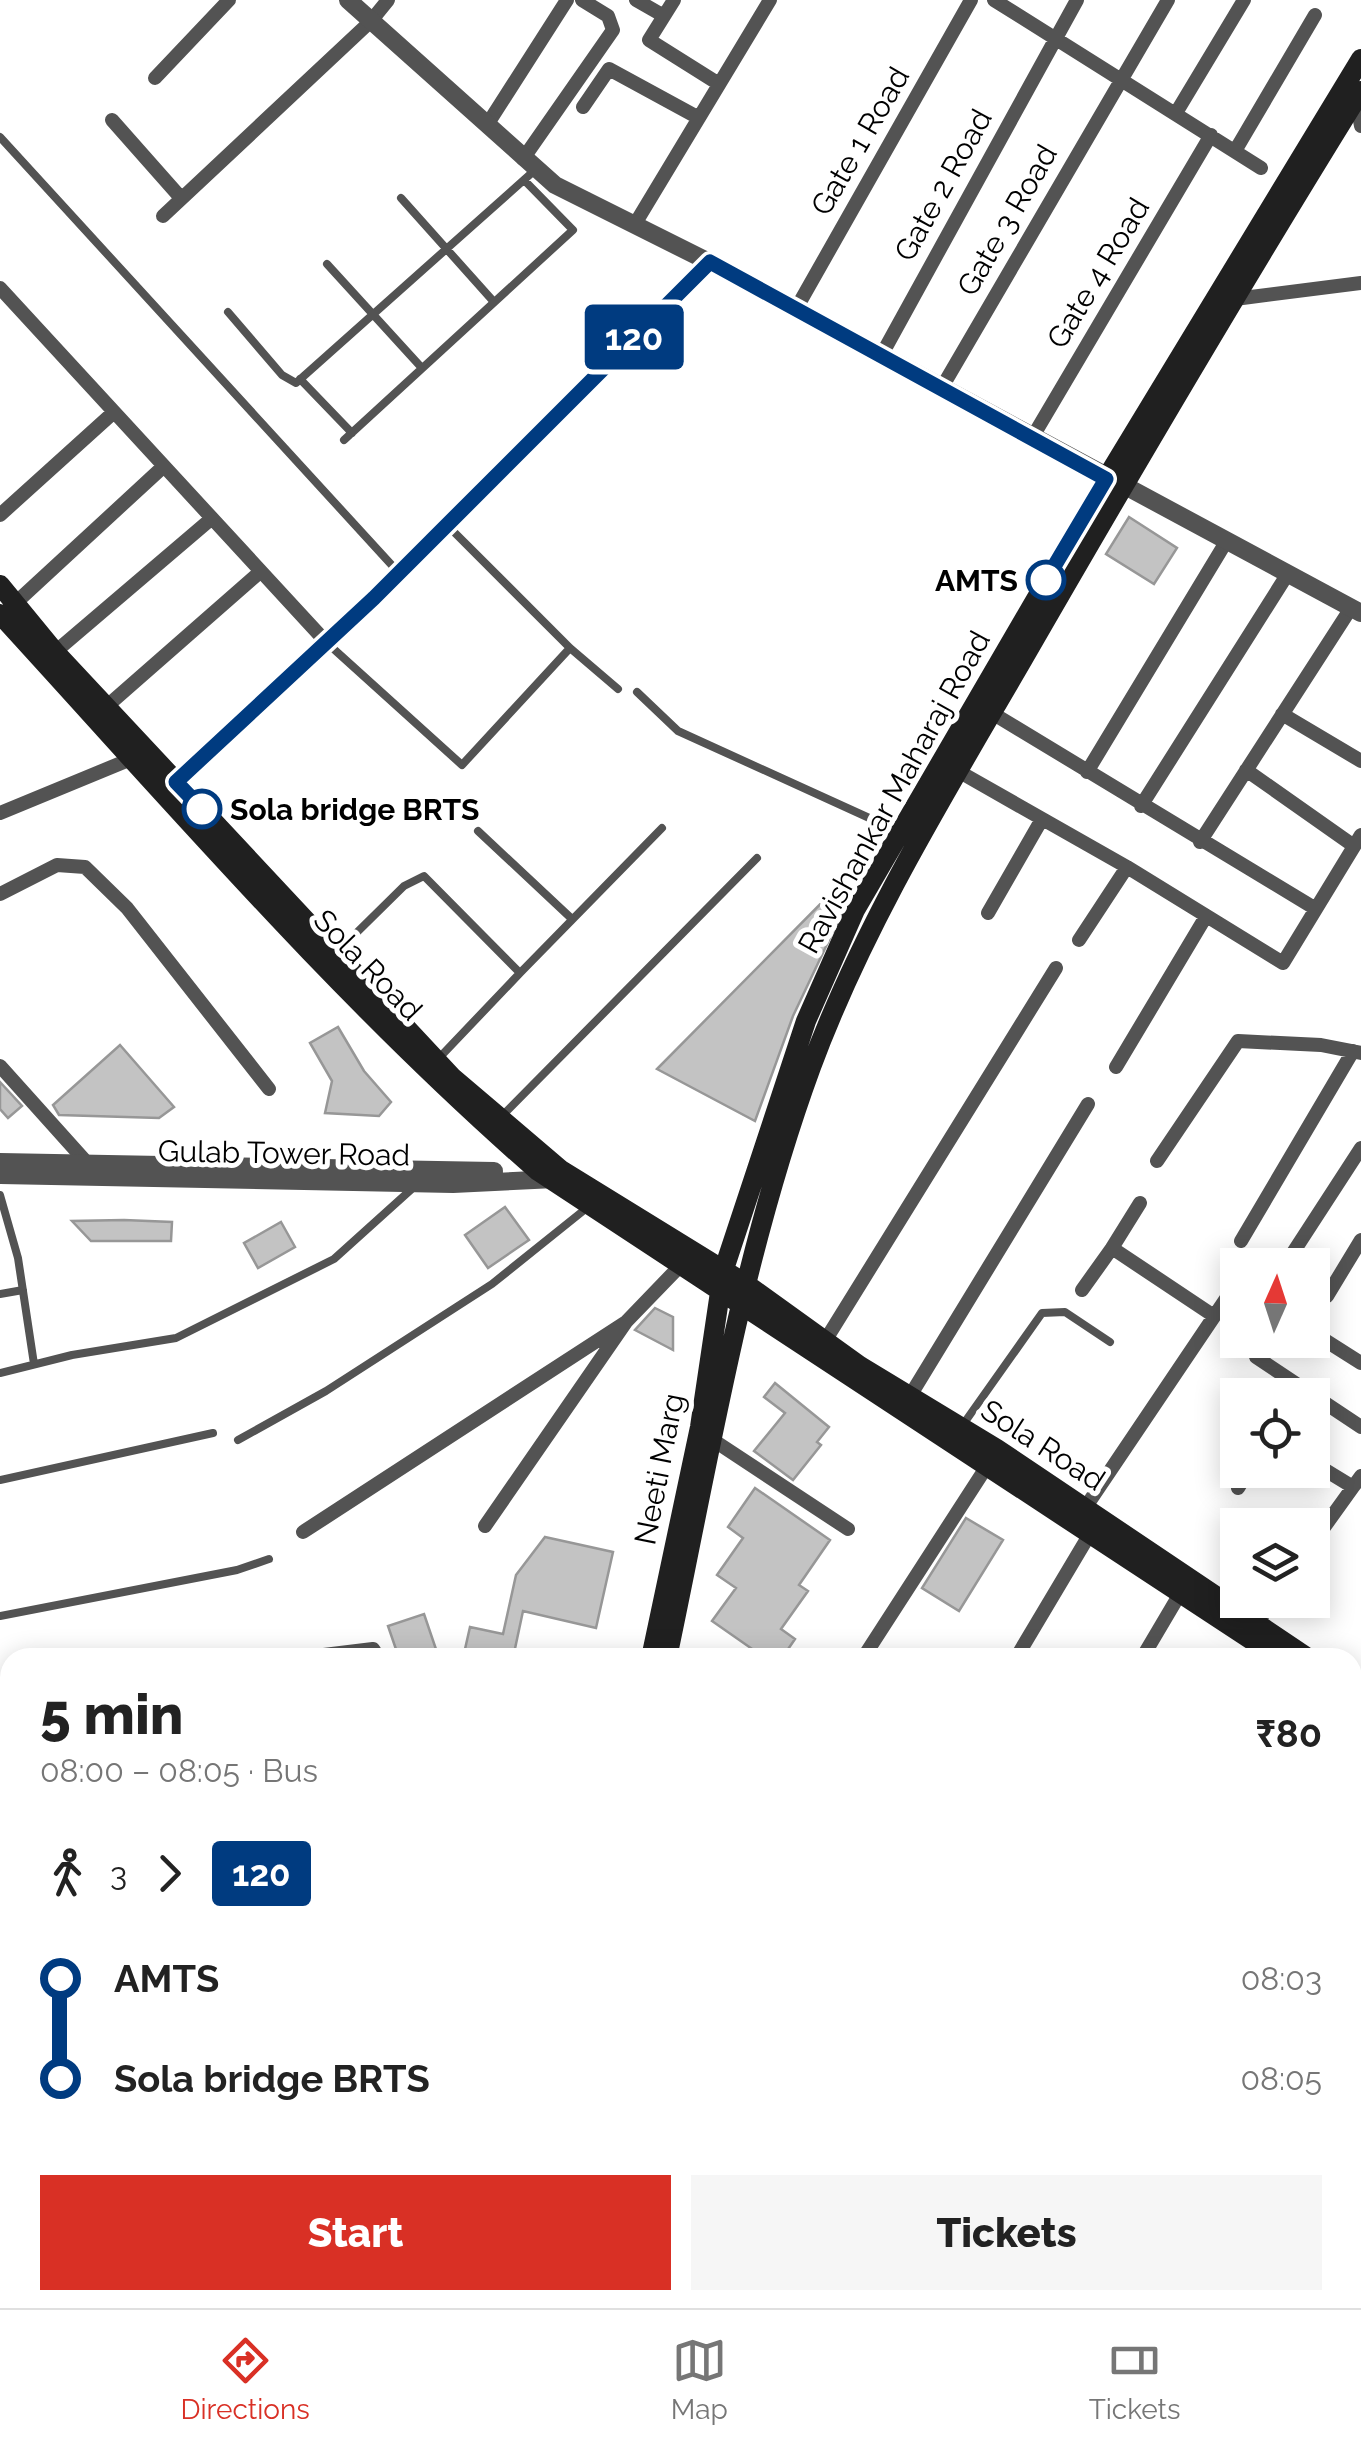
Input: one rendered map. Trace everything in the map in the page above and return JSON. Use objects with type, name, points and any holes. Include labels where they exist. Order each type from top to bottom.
[{"type":"main road","name":"Ravishankar Maharaj Road","points":[[722,1281],[806,1021],[855,910],[1114,483],[1361,59]]},
{"type":"main road","name":"Ravishankar Maharaj Road","points":[[669,1648],[738,1306],[812,1064],[853,968],[1114,483],[1235,299],[1358,95]]},
{"type":"main road","points":[[0,584],[13,616]]},
{"type":"main road","name":"Sola Road","points":[[13,616],[55,652],[106,707],[170,788],[449,1093],[590,1206],[682,1266],[722,1281],[746,1284],[825,1341],[1293,1648]]},
{"type":"main road","name":"Sola Road","points":[[13,616],[131,759],[170,788],[335,953],[436,1061],[500,1118],[549,1170],[722,1281],[738,1306],[989,1464],[1264,1648]]},
{"type":"main road","name":"Neeti Marg","points":[[654,1648],[700,1427],[722,1281]]},
{"type":"street","points":[[155,78],[229,0]]},
{"type":"street","points":[[348,0],[487,124],[528,170],[710,262],[1356,611],[1282,714],[1200,842]]},
{"type":"street","points":[[163,216],[371,21],[388,0]]},
{"type":"street","points":[[487,124],[568,0]]},
{"type":"street","points":[[528,170],[612,30],[608,16],[582,0]]},
{"type":"street","points":[[636,0],[664,16]]},
{"type":"street","points":[[674,0],[649,40],[719,84]]},
{"type":"street","name":"Gate 1 Road","points":[[796,309],[972,0]]},
{"type":"street","points":[[994,0],[1261,168]]},
{"type":"street","name":"Gate 2 Road","points":[[881,356],[1077,0]]},
{"type":"street","name":"Gate 3 Road","points":[[940,388],[1168,0]]},
{"type":"street","points":[[1176,114],[1244,0]]},
{"type":"street","points":[[635,224],[766,2]]},
{"type":"street","points":[[1235,151],[1314,15]]},
{"type":"street","points":[[583,107],[609,69],[698,118]]},
{"type":"street","points":[[1358,95],[1361,126]]},
{"type":"street","points":[[112,120],[181,198]]},
{"type":"street","name":"Gate 4 Road","points":[[1032,438],[1210,135]]},
{"type":"street","points":[[170,788],[399,573],[710,262]]},
{"type":"street","points":[[1235,299],[1361,283]]},
{"type":"street","points":[[0,288],[326,643]]},
{"type":"street","points":[[0,515],[114,412]]},
{"type":"street","points":[[0,574],[13,616],[164,466]]},
{"type":"street","points":[[55,652],[211,519]]},
{"type":"street","points":[[1088,772],[1226,542]]},
{"type":"street","points":[[106,707],[260,572]]},
{"type":"street","points":[[1142,806],[1288,575]]},
{"type":"street","points":[[992,712],[1200,842],[1316,909]]},
{"type":"street","points":[[1282,714],[1361,761]]},
{"type":"street","points":[[0,813],[131,759]]},
{"type":"street","points":[[958,771],[1127,867],[1283,963],[1358,840],[1246,770]]},
{"type":"street","points":[[988,914],[1042,818]]},
{"type":"street","points":[[0,894],[57,865],[85,867],[127,908],[269,1089]]},
{"type":"street","points":[[1079,940],[1127,867]]},
{"type":"street","points":[[1116,1067],[1206,918]]},
{"type":"street","points":[[825,1341],[1056,968]]},
{"type":"street","points":[[1158,1161],[1238,1040],[1357,1052],[1241,1241]]},
{"type":"street","points":[[0,1066],[88,1164]]},
{"type":"street","points":[[910,1396],[1088,1104]]},
{"type":"street","points":[[1295,1248],[1361,1148]]},
{"type":"street","points":[[0,1162],[549,1170]]},
{"type":"street","name":"Gulab Tower Road","points":[[0,1175],[418,1184],[549,1170]]},
{"type":"street","points":[[1082,1290],[1140,1203]]},
{"type":"street","points":[[1330,1291],[1361,1240]]},
{"type":"street","points":[[1112,1248],[1214,1316]]},
{"type":"street","points":[[485,1526],[626,1322],[682,1266]]},
{"type":"street","points":[[1085,1508],[1220,1308]]},
{"type":"street","points":[[303,1532],[626,1322]]},
{"type":"street","points":[[1330,1343],[1361,1363]]},
{"type":"street","points":[[1259,1358],[1361,1427]]},
{"type":"street","points":[[713,1440],[848,1529]]},
{"type":"street","points":[[869,1648],[989,1464]]},
{"type":"street","points":[[1330,1470],[1357,1481],[1330,1519]]},
{"type":"street","points":[[1022,1648],[1091,1532]]},
{"type":"street","points":[[1148,1648],[1181,1592]]},
{"type":"street","points":[[1257,1623],[1260,1618]]},
{"type":"lane","points":[[0,138],[399,573]]},
{"type":"lane","points":[[228,312],[282,375],[296,382],[447,250],[528,170],[573,230],[344,440]]},
{"type":"lane","points":[[401,198],[494,302]]},
{"type":"lane","points":[[327,264],[421,367]]},
{"type":"lane","points":[[300,379],[352,433]]},
{"type":"lane","points":[[446,525],[570,648],[618,689]]},
{"type":"lane","points":[[326,643],[462,765],[570,648]]},
{"type":"lane","points":[[637,692],[678,731],[900,832]]},
{"type":"lane","points":[[436,1061],[662,828]]},
{"type":"lane","points":[[478,831],[572,919]]},
{"type":"lane","points":[[500,1118],[757,858]]},
{"type":"lane","points":[[335,953],[404,886],[424,876],[520,972]]},
{"type":"lane","points":[[0,1373],[176,1338],[334,1259],[418,1184]]},
{"type":"lane","points":[[0,1195],[23,1290],[34,1364]]},
{"type":"lane","points":[[238,1440],[326,1391],[492,1284],[590,1206]]},
{"type":"lane","points":[[0,1294],[23,1290]]},
{"type":"lane","points":[[961,1428],[1042,1313],[1065,1312],[1110,1342]]},
{"type":"lane","points":[[0,1480],[213,1432]]},
{"type":"lane","points":[[0,1616],[237,1570],[269,1558]]},
{"type":"building","points":[[1129,517],[1177,548],[1154,584],[1106,554]]},
{"type":"building","points":[[852,872],[859,877],[793,1016],[755,1121],[657,1069]]},
{"type":"building","points":[[338,1027],[364,1071],[391,1102],[379,1116],[325,1113],[332,1081],[310,1043]]},
{"type":"building","points":[[120,1045],[174,1107],[159,1118],[59,1115],[53,1105]]},
{"type":"building","points":[[0,1082],[22,1106],[8,1118],[0,1109]]},
{"type":"building","points":[[505,1207],[529,1240],[488,1268],[465,1235]]},
{"type":"building","points":[[72,1221],[172,1222],[171,1241],[91,1241]]},
{"type":"building","points":[[281,1222],[295,1247],[258,1268],[244,1243]]},
{"type":"building","points":[[655,1308],[673,1317],[673,1350],[635,1330]]},
{"type":"building","points":[[775,1383],[829,1427],[817,1442],[821,1445],[793,1480],[754,1451],[785,1413],[764,1397]]},
{"type":"building","points":[[755,1488],[830,1540],[799,1585],[808,1591],[781,1629],[795,1639],[789,1648],[751,1648],[712,1621],[736,1588],[717,1575],[743,1538],[728,1527]]},
{"type":"building","points":[[966,1518],[1003,1540],[959,1611],[922,1588]]},
{"type":"building","points":[[545,1537],[613,1552],[596,1628],[523,1611],[515,1648],[465,1648],[470,1627],[503,1634],[516,1575]]},
{"type":"building","points":[[424,1614],[436,1648],[396,1648],[388,1626]]},
{"type":"bus line","name":"120","points":[[202,809],[176,782],[374,598],[710,262],[1106,479],[1046,580]]},
{"type":"place","name":"AMTS","points":[[1046,580]]},
{"type":"place","name":"Sola bridge BRTS","points":[[202,809]]}]
